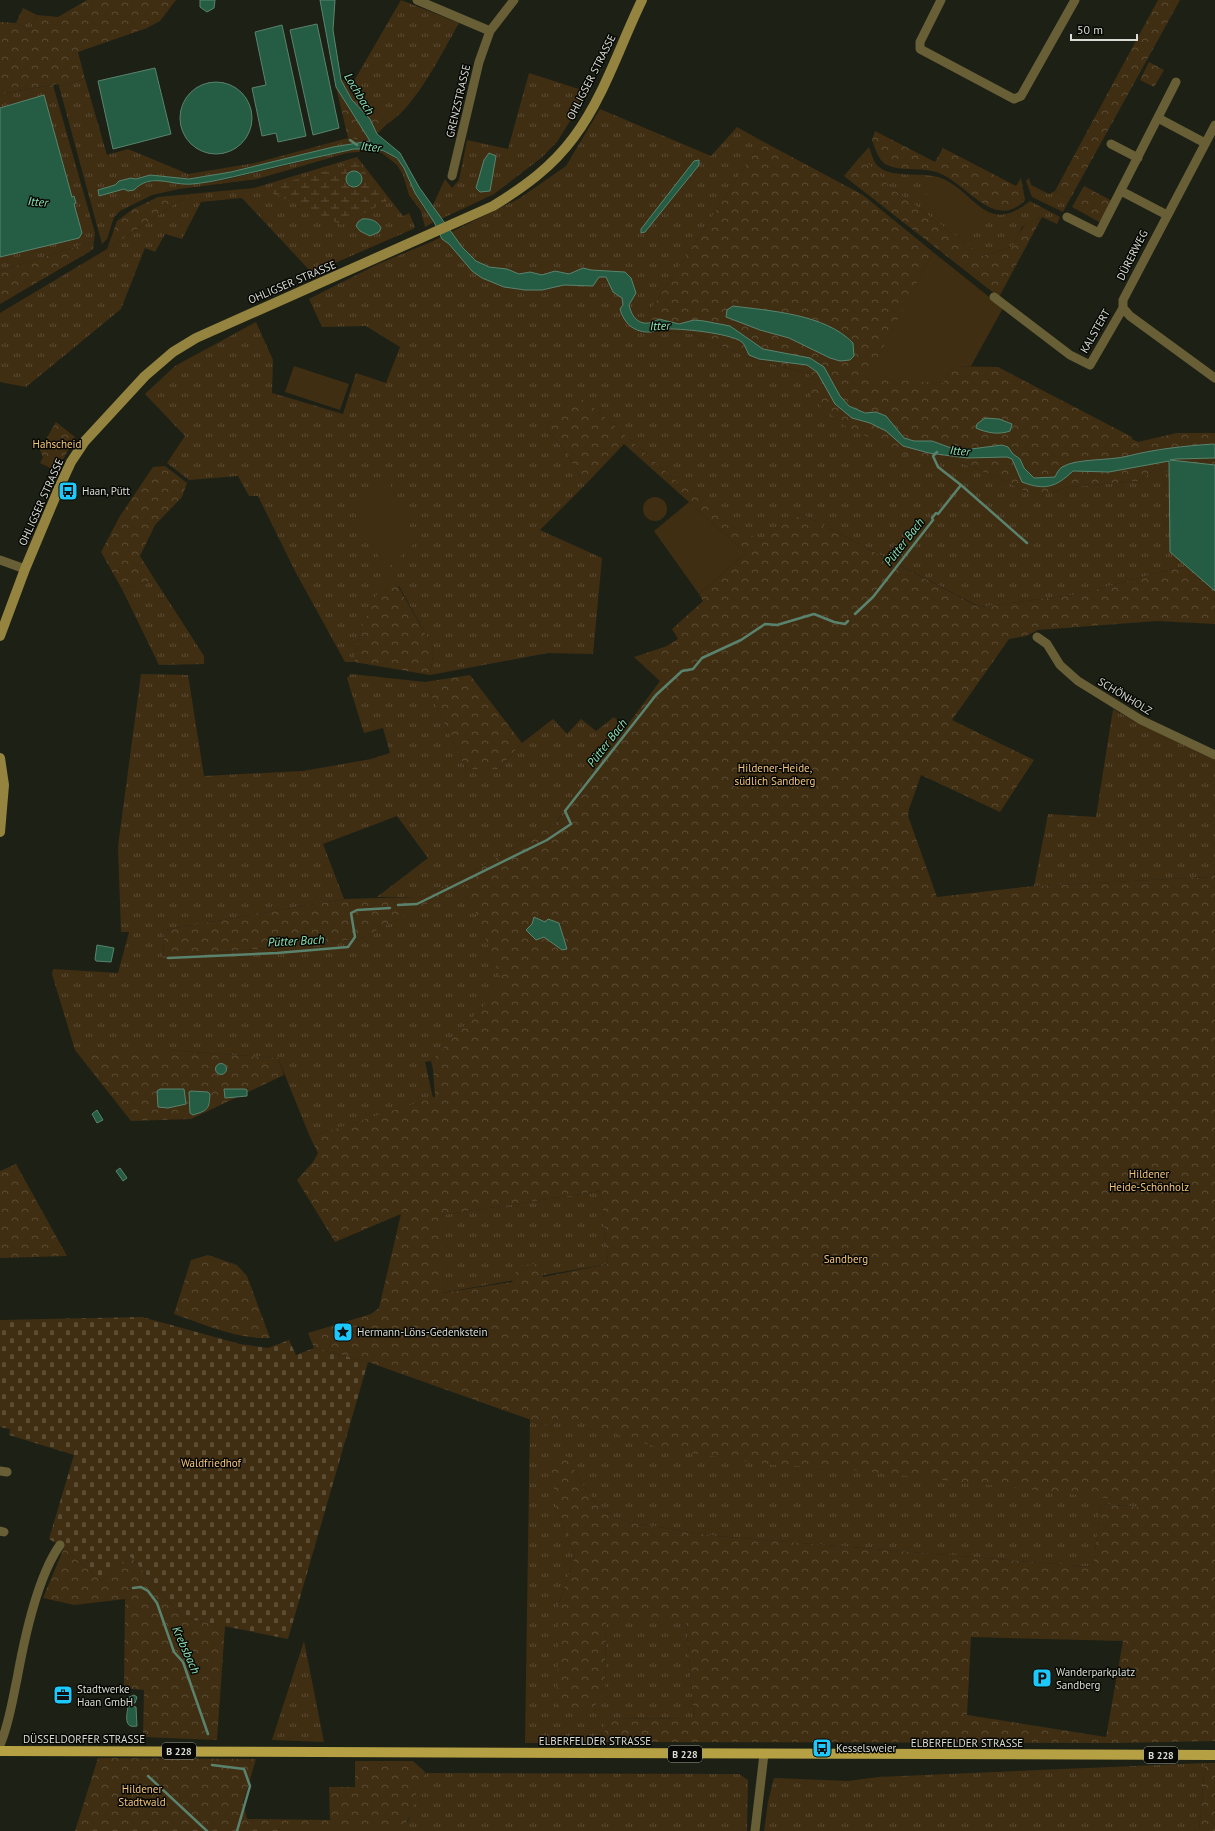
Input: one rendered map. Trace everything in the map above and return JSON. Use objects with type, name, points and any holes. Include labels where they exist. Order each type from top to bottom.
[{"type":"main road","name":"OHLIGSER STRASSE","points":[[0,636],[25,569],[71,462],[85,441],[145,376],[173,352],[196,338],[454,224],[493,206],[521,189],[551,164],[574,136],[604,85],[642,0]]},
{"type":"main road","points":[[0,758],[4,785],[0,832]]},
{"type":"main road","name":"DÜSSELDORFER STRASSE","points":[[0,1751],[263,1752]]},
{"type":"main road","name":"ELBERFELDER STRASSE","points":[[263,1752],[1215,1755]]},
{"type":"street","points":[[417,0],[490,32]]},
{"type":"street","name":"GRENZSTRASSE","points":[[452,176],[479,62],[490,32],[514,0]]},
{"type":"street","points":[[941,0],[920,42],[920,49],[1014,100],[1021,96],[1075,0]]},
{"type":"street","points":[[1067,217],[1099,233],[1176,82]]},
{"type":"street","points":[[1158,118],[1205,143]]},
{"type":"street","name":"DÜRERWEG","points":[[1123,308],[1123,300],[1215,125]]},
{"type":"street","points":[[1111,144],[1138,158]]},
{"type":"street","points":[[1121,191],[1167,216]]},
{"type":"street","name":"KALSTERT","points":[[994,297],[1070,355],[1090,366],[1123,308],[1130,316],[1215,378]]},
{"type":"street","points":[[0,560],[25,569]]},
{"type":"street","name":"SCHÖNHOLZ","points":[[1037,637],[1047,644],[1060,665],[1078,680],[1140,720],[1215,755]]},
{"type":"street","points":[[0,1745],[9,1718],[18,1674],[36,1602],[46,1570],[60,1545]]},
{"type":"street","points":[[755,1831],[764,1754]]},
{"type":"green space","points":[[87,0],[176,0],[160,21],[147,28],[78,52],[85,79],[59,86],[58,84],[0,94],[0,22],[16,23],[30,30],[37,15],[58,17]]},
{"type":"green space","points":[[320,0],[335,0],[333,30],[341,80],[354,81],[387,124],[370,141],[348,138],[336,87]]},
{"type":"green space","points":[[401,0],[459,23],[428,78],[408,105],[387,124],[354,81]]},
{"type":"green space","points":[[1158,0],[1180,0],[1070,199],[1055,191]]},
{"type":"green space","points":[[23,8],[37,15],[30,30],[16,23]]},
{"type":"green space","points":[[1149,62],[1164,70],[1154,87],[1140,80]]},
{"type":"green space","points":[[529,73],[588,92],[557,142],[541,158],[494,194],[441,219],[432,207],[445,179],[452,188],[459,180],[467,140],[508,149]]},
{"type":"green space","points":[[85,79],[107,155],[128,149],[188,174],[255,163],[348,138],[370,141],[333,147],[231,172],[189,179],[150,175],[136,179],[131,178],[98,190],[99,196],[124,189],[128,191],[135,188],[138,184],[164,180],[189,184],[224,180],[354,149],[369,149],[390,154],[401,163],[417,197],[434,222],[425,227],[421,211],[409,195],[403,175],[397,165],[382,153],[367,151],[347,153],[257,179],[179,189],[152,195],[120,211],[114,217],[107,239],[102,244],[59,86]]},
{"type":"green space","points":[[53,85],[95,233],[94,241],[0,271],[0,94]]},
{"type":"green space","points":[[600,109],[711,156],[737,127],[762,141],[651,309],[645,333],[663,331],[694,334],[748,357],[809,374],[923,463],[949,458],[995,476],[1026,492],[1052,492],[1069,487],[1139,481],[1157,468],[1215,489],[1215,562],[1168,570],[1080,594],[980,607],[802,514],[758,541],[679,483],[599,412],[555,418],[546,428],[566,452],[585,485],[540,530],[602,558],[593,654],[548,653],[430,675],[434,649],[399,586],[361,629],[354,662],[345,662],[295,571],[258,496],[249,496],[238,476],[189,480],[167,463],[185,436],[145,394],[175,366],[256,322],[273,360],[272,393],[343,414],[356,373],[386,383],[400,347],[366,326],[322,327],[309,299],[378,264],[433,241],[520,198],[566,166]]},
{"type":"green space","points":[[875,131],[935,162],[943,148],[1016,186],[1021,178],[1025,200],[1013,209],[1002,211],[991,208],[958,184],[936,172],[897,168],[885,164],[879,156],[872,140]]},
{"type":"green space","points":[[762,141],[863,195],[933,252],[868,378],[952,366],[998,367],[1132,437],[1132,439],[1138,442],[1177,433],[1215,433],[1215,489],[1157,468],[1139,481],[1069,487],[1052,492],[1026,492],[995,476],[949,458],[923,463],[843,425],[811,398],[809,374],[748,357],[694,334],[663,331],[645,333],[641,329],[651,309]]},
{"type":"green space","points":[[869,147],[876,164],[882,169],[897,174],[925,175],[941,178],[953,184],[982,208],[992,213],[1002,215],[1015,211],[1030,201],[1060,217],[1057,224],[1039,217],[1022,227],[1013,246],[983,256],[890,187],[876,171],[860,157]]},
{"type":"green space","points":[[357,157],[403,216],[409,213],[415,227],[413,229],[312,273],[242,198],[201,202],[182,239],[165,234],[155,252],[145,248],[121,309],[26,387],[0,382],[0,313],[107,249],[190,194],[254,188]]},
{"type":"green space","points":[[860,157],[876,171],[890,187],[983,256],[1013,246],[1027,223],[1036,218],[1042,217],[999,297],[844,176]]},
{"type":"green space","points":[[357,162],[387,201],[342,225],[263,189]]},
{"type":"green space","points":[[1029,178],[1031,185],[1049,194],[1055,191],[1070,199],[1063,212],[1032,197],[1026,181]]},
{"type":"green space","points":[[938,179],[984,214],[968,236],[921,202]]},
{"type":"green space","points":[[1084,186],[1114,202],[1103,224],[1072,207]]},
{"type":"green space","points":[[190,194],[107,249],[117,221],[133,209],[158,197]]},
{"type":"green space","points":[[94,241],[93,249],[89,252],[0,304],[0,271]]},
{"type":"green space","points":[[933,252],[1003,308],[971,366],[952,366],[943,383],[867,378]]},
{"type":"green space","points":[[294,366],[349,384],[340,410],[285,392]]},
{"type":"green space","points":[[575,394],[599,412],[679,483],[758,540],[802,514],[979,607],[1080,594],[1168,570],[1215,562],[1215,624],[1157,621],[1038,630],[1026,636],[1009,639],[952,720],[1034,760],[1000,812],[921,775],[908,816],[937,897],[1034,886],[1211,877],[1215,872],[1215,1741],[1115,1743],[605,1742],[604,1719],[694,1718],[686,1621],[606,1621],[605,1693],[591,1710],[557,1709],[559,1603],[575,1556],[556,1508],[551,1462],[567,1456],[579,1479],[600,1509],[616,1518],[639,1524],[716,1536],[1093,1567],[1101,1504],[1142,1507],[1142,1502],[825,1467],[772,1465],[662,1449],[560,1416],[551,1427],[368,1362],[314,1348],[308,1333],[371,1314],[379,1308],[401,1214],[335,1242],[297,1180],[313,1162],[318,1153],[310,1137],[435,1097],[431,1061],[503,985],[465,884],[360,939],[163,958],[164,930],[344,899],[419,897],[467,875],[554,825],[562,815],[559,811],[584,784],[660,681],[634,657],[667,646],[678,639],[672,629],[703,601],[699,594],[746,553],[624,444],[585,485],[566,452],[546,428]],"holes":[[[601,1191],[608,1264],[543,1277],[534,1264],[518,1266],[512,1282],[442,1293],[442,1215]],[[971,1637],[1123,1641],[1106,1737],[967,1715]]]},
{"type":"green space","name":"Hahscheid","points":[[56,422],[75,437],[57,471],[40,463],[43,457],[40,450]]},
{"type":"green space","points":[[165,466],[187,483],[182,497],[155,525],[140,556],[155,580],[122,589],[101,552],[120,516],[153,467]]},
{"type":"green space","points":[[376,477],[389,482],[417,541],[386,570],[356,515]]},
{"type":"green space","points":[[655,497],[660,498],[666,504],[666,514],[660,520],[655,521],[650,520],[644,514],[643,509],[644,504],[650,498]]},
{"type":"green space","points":[[689,502],[746,553],[699,594],[654,531]]},
{"type":"green space","points":[[155,580],[204,656],[204,664],[159,665],[122,589]]},
{"type":"green space","points":[[383,581],[398,586],[434,649],[430,675],[354,662],[361,629]]},
{"type":"green space","points":[[141,674],[188,675],[204,776],[303,771],[371,759],[390,753],[383,728],[364,733],[347,678],[351,674],[425,682],[466,769],[498,769],[522,743],[553,719],[567,734],[581,719],[596,731],[614,717],[625,728],[554,825],[467,875],[419,897],[377,897],[428,858],[397,816],[323,844],[344,899],[164,930],[163,958],[360,939],[465,883],[504,985],[431,1061],[425,1062],[433,1098],[310,1137],[278,1058],[168,1050],[75,1050],[52,974],[53,969],[118,973],[129,932],[121,932],[118,846]]},
{"type":"green space","points":[[470,675],[522,743],[498,769],[466,769],[425,682]]},
{"type":"green space","points":[[1113,709],[1139,724],[1215,759],[1215,872],[1211,877],[1034,886],[1048,814],[1096,817]]},
{"type":"green space","points":[[75,1050],[168,1050],[278,1058],[284,1075],[191,1119],[131,1121]]},
{"type":"green space","points":[[16,1164],[67,1256],[0,1258],[0,1171]]},
{"type":"green space","points":[[601,1191],[608,1264],[441,1293],[442,1215]]},
{"type":"green space","points":[[208,1255],[237,1265],[247,1276],[270,1338],[257,1338],[233,1334],[174,1314],[191,1260]]},
{"type":"green space","name":"Waldfriedhof","points":[[142,1317],[240,1344],[268,1348],[289,1340],[296,1355],[314,1348],[368,1362],[288,1639],[184,1618],[131,1557],[101,1581],[64,1548],[49,1539],[74,1455],[9,1435],[10,1429],[0,1427],[0,1320]]},
{"type":"green space","points":[[625,1337],[1144,1462],[1142,1507],[1101,1504],[1093,1567],[716,1536],[639,1524],[616,1518],[600,1509],[579,1479],[567,1457],[556,1508],[575,1556],[559,1603],[605,1693],[606,1621],[686,1621],[694,1718],[605,1719],[605,1742],[525,1743],[530,1419],[551,1427]]},
{"type":"green space","points":[[64,1548],[101,1581],[131,1557],[184,1618],[225,1626],[217,1740],[143,1737],[144,1690],[124,1688],[125,1599],[74,1605],[43,1598]]},
{"type":"green space","points":[[304,1641],[324,1742],[272,1740]]},
{"type":"green space","name":"Hildener Stadtwald","points":[[98,1758],[256,1759],[243,1803],[247,1819],[330,1820],[329,1787],[355,1787],[355,1761],[413,1761],[426,1773],[418,1787],[410,1816],[401,1829],[280,1828],[279,1831],[75,1831]]},
{"type":"green space","points":[[1205,1763],[1199,1831],[764,1831],[768,1802],[774,1778],[848,1781],[878,1777]]},
{"type":"green space","points":[[1205,1763],[1215,1763],[1215,1831],[1199,1831]]},
{"type":"green space","points":[[426,1773],[739,1774],[748,1780],[747,1831],[279,1831],[280,1828],[408,1822],[419,1781]]},
{"type":"water","points":[[200,0],[215,0],[214,8],[207,12],[200,7]]},
{"type":"water","points":[[320,0],[335,0],[333,30],[341,80],[352,100],[370,119],[377,134],[400,153],[419,187],[462,247],[476,261],[489,267],[507,269],[519,274],[530,272],[542,275],[555,271],[569,274],[583,268],[591,270],[625,272],[631,278],[636,293],[629,305],[633,316],[640,322],[649,323],[659,319],[679,324],[694,320],[730,326],[763,349],[810,358],[824,367],[840,396],[849,406],[865,413],[876,412],[886,416],[904,438],[914,441],[932,441],[954,449],[971,449],[1002,445],[1008,447],[1013,454],[1020,459],[1024,468],[1034,478],[1055,477],[1062,467],[1076,462],[1120,458],[1149,451],[1213,444],[1215,445],[1215,458],[1170,460],[1215,465],[1215,591],[1170,552],[1169,461],[1109,472],[1073,471],[1061,481],[1044,487],[1022,482],[1012,459],[1007,457],[967,458],[929,453],[903,446],[886,431],[870,423],[852,418],[835,404],[817,372],[807,365],[759,359],[749,355],[742,342],[727,336],[680,329],[662,329],[645,332],[635,329],[624,319],[620,309],[623,305],[622,298],[613,292],[606,277],[599,277],[593,286],[564,285],[542,290],[525,290],[504,287],[482,278],[472,271],[449,244],[442,239],[434,222],[415,193],[404,168],[397,158],[384,151],[375,149],[354,149],[217,180],[192,184],[162,181],[147,182],[134,190],[128,191],[124,189],[99,196],[98,190],[115,185],[119,181],[131,178],[136,179],[150,175],[189,179],[231,172],[333,147],[370,141],[336,87]]},
{"type":"water","points":[[317,24],[339,128],[313,135],[290,30]]},
{"type":"water","points":[[282,25],[306,136],[278,142],[276,133],[262,136],[252,88],[266,85],[255,32]]},
{"type":"water","points":[[155,68],[171,134],[113,149],[98,81]]},
{"type":"water","points":[[216,82],[236,88],[246,98],[252,118],[246,138],[236,148],[216,154],[196,148],[186,138],[180,118],[186,98],[196,88]]},
{"type":"water","points":[[44,95],[72,197],[74,196],[76,203],[74,204],[82,233],[79,238],[0,257],[0,108]]},
{"type":"water","points":[[489,153],[496,156],[490,191],[480,192],[476,188],[484,160]]},
{"type":"water","points":[[699,160],[699,165],[645,232],[641,233],[641,229],[694,161]]},
{"type":"water","points":[[354,171],[360,173],[362,179],[360,185],[354,187],[348,185],[346,179],[348,173]]},
{"type":"water","points":[[362,219],[368,219],[376,222],[381,228],[379,232],[370,236],[360,231],[356,226]]},
{"type":"water","points":[[733,306],[780,312],[813,320],[828,326],[841,333],[853,343],[854,356],[850,360],[840,361],[830,358],[789,338],[760,330],[726,317],[727,310]]},
{"type":"water","points":[[985,418],[999,419],[1012,424],[1010,431],[993,433],[976,428],[977,424]]},
{"type":"water","points":[[534,917],[545,922],[548,919],[559,923],[567,949],[562,950],[544,937],[536,940],[526,930],[532,924]]},
{"type":"water","points":[[97,945],[114,948],[111,962],[96,961]]},
{"type":"water","points":[[219,1064],[223,1064],[225,1065],[225,1073],[219,1074],[216,1071],[216,1067]]},
{"type":"water","points":[[160,1089],[184,1089],[186,1104],[168,1108],[158,1107],[157,1091]]},
{"type":"water","points":[[224,1089],[245,1089],[247,1090],[247,1096],[225,1098]]},
{"type":"water","points":[[189,1092],[208,1092],[210,1094],[207,1109],[193,1115],[190,1113]]},
{"type":"water","points":[[97,1110],[103,1120],[97,1123],[92,1114]]},
{"type":"water","points":[[120,1168],[127,1178],[123,1181],[116,1171]]},
{"type":"water","points":[[134,1695],[137,1697],[135,1703],[127,1703],[127,1698]]},
{"type":"water","points":[[128,1706],[136,1707],[137,1726],[130,1725],[128,1723]]},
{"type":"waterway","name":"Itter","points":[[350,140],[357,145]]},
{"type":"waterway","name":"Pütter Bach","points":[[855,614],[873,597],[933,520],[932,518],[936,513],[938,514],[961,485],[938,467],[933,456],[937,452]]},
{"type":"waterway","points":[[961,485],[1027,543]]},
{"type":"waterway","name":"Pütter Bach","points":[[398,905],[417,904],[547,840],[571,824],[565,811],[656,695],[682,671],[693,669],[702,658],[741,640],[765,624],[777,625],[814,614],[834,622],[845,624],[848,621]]},
{"type":"waterway","name":"Pütter Bach","points":[[168,958],[277,953],[348,947],[355,937],[351,913],[357,910],[390,908]]},
{"type":"waterway","name":"Krebsbach","points":[[133,1588],[141,1587],[148,1591],[157,1603],[174,1652],[183,1662],[208,1734]]},
{"type":"waterway","name":"Krebsbach","points":[[212,1765],[244,1769],[250,1786],[237,1831]]},
{"type":"waterway","points":[[148,1776],[207,1831]]},
{"type":"place","name":"Haan, Pütt","points":[[68,491]]},
{"type":"place","name":"Hermann-Löns-Gedenkstein","points":[[343,1332]]},
{"type":"place","name":"Wanderparkplatz Sandberg","points":[[1042,1678]]},
{"type":"place","name":"Stadtwerke Haan GmbH","points":[[63,1695]]},
{"type":"place","name":"Kesselsweier","points":[[822,1748]]},
{"type":"water label","name":"Lochbach","points":[[359,94]]},
{"type":"park label","name":"Hildener-Heide, südlich Sandberg","points":[[775,774]]},
{"type":"park label","name":"Hildener Heide-Schönholz","points":[[1149,1180]]},
{"type":"park label","name":"Sandberg","points":[[846,1259]]}]
